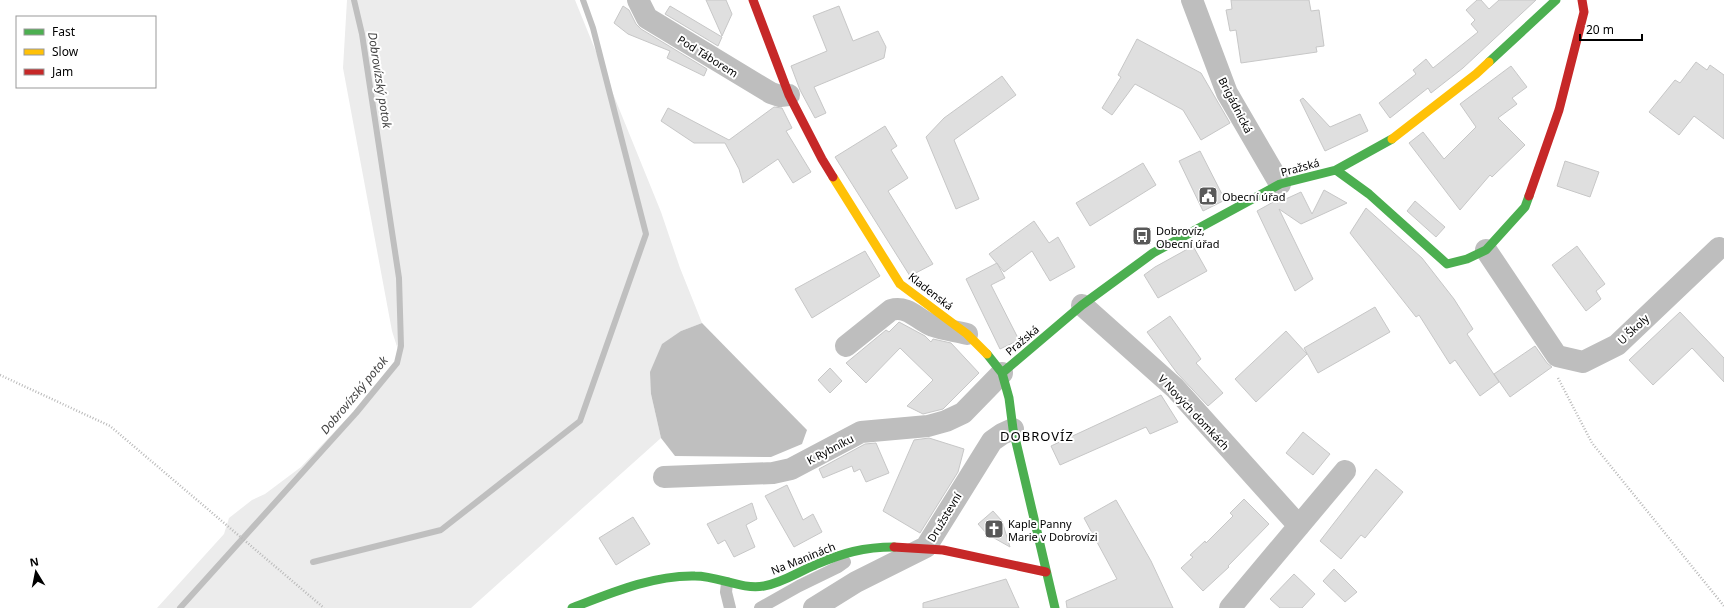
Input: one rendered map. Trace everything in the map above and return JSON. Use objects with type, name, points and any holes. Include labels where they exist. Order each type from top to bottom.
[{"type":"street","name":"Pod Táborem","points":[[638,0],[647,18],[771,93],[780,96],[789,95]]},
{"type":"street","name":"Kladenská","points":[[753,0],[789,95],[822,159],[900,284],[967,334],[986,352],[1002,373],[1009,398],[1013,428],[1055,608]]},
{"type":"street","name":"Brigádnická","points":[[1192,0],[1227,93],[1280,184]]},
{"type":"street","name":"Pražská","points":[[1002,373],[1082,305],[1154,253],[1280,184],[1336,170],[1390,140],[1476,74],[1556,0]]},
{"type":"street","points":[[1336,170],[1369,194],[1447,264],[1467,259],[1486,250],[1526,207],[1559,110],[1584,12],[1582,0]]},
{"type":"street","name":"U Školy","points":[[1557,356],[1583,362],[1617,345],[1719,248]]},
{"type":"street","points":[[1486,250],[1557,356]]},
{"type":"street","name":"V Nových domkách","points":[[1082,305],[1175,388],[1299,526]]},
{"type":"street","points":[[846,346],[891,310],[898,308],[909,311],[933,326],[967,334]]},
{"type":"street","name":"K Rybníku","points":[[664,477],[773,473],[791,469],[861,432],[928,426],[946,421],[963,413],[1002,373]]},
{"type":"street","name":"Družstevní","points":[[814,608],[856,582],[926,547],[992,441],[1013,428]]},
{"type":"street","points":[[1230,608],[1345,471]]},
{"type":"street","name":"Na Maninách","points":[[572,608],[600,597],[647,582],[696,576],[740,586],[763,586],[781,581],[822,562],[861,549],[894,546],[926,547],[1046,572]]},
{"type":"lane","points":[[760,608],[799,586],[838,567],[861,549]]},
{"type":"lane","points":[[727,583],[726,592],[730,608]]},
{"type":"path","points":[[1557,356],[1556,374],[1592,443],[1724,606]]},
{"type":"path","points":[[0,375],[110,426],[324,608]]},
{"type":"shaded area","points":[[347,0],[575,0],[661,212],[680,268],[702,323],[681,331],[651,394],[661,438],[471,608],[157,608],[224,534],[229,518],[252,500],[265,494],[301,467],[390,373],[399,353],[392,331],[343,68]]},
{"type":"shaded area","points":[[702,323],[807,430],[802,444],[771,457],[675,456],[661,438],[651,394],[650,372],[662,344],[681,331]]},
{"type":"building","points":[[706,0],[726,0],[732,14],[722,36]]},
{"type":"building","points":[[1231,0],[1309,0],[1311,11],[1319,10],[1324,46],[1316,47],[1317,52],[1241,63],[1236,30],[1230,31],[1226,10],[1232,9]]},
{"type":"building","points":[[1477,0],[1481,0],[1489,9],[1499,0],[1536,0],[1463,68],[1431,93],[1428,88],[1390,118],[1379,103],[1416,74],[1413,70],[1426,59],[1433,68],[1478,32],[1471,24],[1475,20],[1466,10]]},
{"type":"building","points":[[623,6],[629,10],[636,24],[641,29],[707,69],[704,76],[667,58],[670,51],[628,34],[614,23]]},
{"type":"building","points":[[670,6],[722,37],[718,46],[665,14]]},
{"type":"building","points":[[839,6],[853,41],[878,31],[886,47],[884,58],[814,87],[826,113],[815,118],[800,90],[791,66],[827,51],[813,16]]},
{"type":"building","points":[[1137,39],[1201,73],[1230,123],[1201,140],[1183,110],[1135,84],[1112,115],[1102,108],[1121,77],[1118,75]]},
{"type":"building","points":[[1696,62],[1707,70],[1710,65],[1724,75],[1724,139],[1694,116],[1679,135],[1649,112],[1675,80],[1680,83]]},
{"type":"building","points":[[1511,66],[1527,87],[1512,98],[1517,104],[1498,118],[1525,145],[1492,177],[1490,175],[1460,210],[1409,143],[1423,132],[1444,159],[1476,127],[1460,104]]},
{"type":"building","points":[[1002,76],[1016,95],[954,140],[979,199],[956,209],[926,137],[944,118]]},
{"type":"building","points":[[1303,98],[1330,127],[1360,114],[1368,131],[1325,151],[1300,100]]},
{"type":"building","points":[[774,107],[782,108],[792,128],[786,131],[811,172],[793,183],[778,159],[743,183],[739,169],[725,143],[694,143],[661,121],[668,108],[729,140]]},
{"type":"building","points":[[885,126],[897,146],[891,150],[908,178],[888,191],[933,264],[910,276],[835,157]]},
{"type":"building","points":[[1200,151],[1225,200],[1203,211],[1179,161]]},
{"type":"building","points":[[1565,161],[1599,172],[1590,197],[1557,186]]},
{"type":"building","points":[[1143,163],[1156,185],[1090,226],[1076,203]]},
{"type":"building","points":[[1324,190],[1347,203],[1301,224],[1279,209],[1313,279],[1295,291],[1257,211],[1275,201],[1277,203],[1301,192],[1312,214]]},
{"type":"building","points":[[1415,201],[1445,227],[1436,237],[1407,211]]},
{"type":"building","points":[[1366,208],[1422,258],[1454,299],[1473,329],[1467,334],[1499,382],[1480,396],[1455,360],[1450,364],[1419,315],[1416,317],[1350,233]]},
{"type":"building","points":[[1034,221],[1049,243],[1058,237],[1075,267],[1050,281],[1032,251],[1004,272],[989,254]]},
{"type":"building","points":[[1193,246],[1207,271],[1158,298],[1144,275],[1155,267]]},
{"type":"building","points":[[1577,246],[1605,284],[1596,291],[1601,299],[1586,311],[1552,265]]},
{"type":"building","points":[[865,251],[880,276],[812,318],[795,289]]},
{"type":"building","points":[[997,263],[1005,278],[991,285],[1019,340],[1000,349],[966,279]]},
{"type":"building","points":[[1375,307],[1390,332],[1318,373],[1304,348]]},
{"type":"building","points":[[1680,312],[1724,358],[1724,382],[1692,348],[1653,385],[1629,360]]},
{"type":"building","points":[[1170,316],[1201,359],[1196,363],[1223,393],[1208,406],[1177,373],[1147,332]]},
{"type":"building","points":[[899,322],[925,336],[931,342],[933,339],[951,343],[979,373],[943,409],[923,414],[907,406],[933,380],[900,348],[866,383],[846,363],[886,330],[889,332]]},
{"type":"building","points":[[1286,331],[1307,354],[1256,402],[1235,379]]},
{"type":"building","points":[[1535,346],[1547,363],[1552,367],[1510,397],[1494,374]]},
{"type":"building","points":[[830,368],[842,381],[830,393],[818,380]]},
{"type":"building","points":[[1161,395],[1178,422],[1150,434],[1146,427],[1060,465],[1051,446]]},
{"type":"building","points":[[1303,432],[1330,454],[1313,475],[1286,453]]},
{"type":"building","points":[[929,438],[964,449],[958,472],[920,533],[883,511],[914,440]]},
{"type":"building","points":[[876,443],[889,473],[866,482],[860,469],[854,472],[852,466],[823,478],[819,469],[865,444]]},
{"type":"building","points":[[1376,469],[1403,492],[1365,538],[1361,535],[1341,559],[1320,541]]},
{"type":"building","points":[[787,485],[803,520],[813,514],[822,532],[794,547],[765,496]]},
{"type":"building","points":[[1244,499],[1269,524],[1228,566],[1229,567],[1203,591],[1181,568],[1193,557],[1190,555],[1205,541],[1206,543],[1233,516],[1230,513]]},
{"type":"building","points":[[1116,500],[1151,561],[1173,608],[1067,608],[1066,601],[1117,579],[1084,518]]},
{"type":"building","points":[[752,503],[757,519],[746,525],[755,547],[734,557],[725,540],[718,544],[707,524]]},
{"type":"building","name":"Kaple Panny Marie v Dobrovízi","points":[[993,511],[1002,521],[1010,547],[987,534],[978,524]]},
{"type":"building","points":[[633,517],[650,544],[616,565],[599,538]]},
{"type":"building","points":[[1334,569],[1357,592],[1345,602],[1323,581]]},
{"type":"building","points":[[1294,574],[1315,594],[1302,608],[1280,608],[1270,599]]},
{"type":"building","points":[[1006,579],[1019,608],[923,608],[923,603]]},
{"type":"waterway","name":"Dobrovízský potok","points":[[180,608],[356,413],[397,363],[401,346],[399,278],[362,34],[354,0]]},
{"type":"waterway","points":[[313,562],[441,530],[580,421],[646,234],[593,28],[583,0]]},
{"type":"traffic: fast","points":[[1489,62],[1556,0]]},
{"type":"traffic: fast","points":[[1002,373],[1082,305],[1153,253],[1280,184],[1336,170],[1392,139]]},
{"type":"traffic: fast","points":[[1336,170],[1369,194],[1447,264],[1467,259],[1486,250],[1525,207],[1529,196]]},
{"type":"traffic: fast","points":[[987,354],[1002,373],[1009,398],[1013,429],[1055,608]]},
{"type":"traffic: fast","points":[[572,608],[632,586],[679,576],[713,578],[738,585],[755,587],[771,585],[815,565],[844,554],[873,548],[894,547]]},
{"type":"traffic: slow","points":[[1392,139],[1476,74],[1489,62]]},
{"type":"traffic: slow","points":[[833,177],[900,284],[967,334],[987,354]]},
{"type":"traffic: jam","points":[[753,0],[789,95],[833,177]]},
{"type":"traffic: jam","points":[[1529,196],[1559,110],[1584,12],[1582,0]]},
{"type":"traffic: jam","points":[[894,547],[943,550],[1046,572]]},
{"type":"place","name":"Obecní úřad","points":[[1208,196]]},
{"type":"place","name":"Dobrovíz, Obecní úřad","points":[[1142,236]]},
{"type":"place","name":"Kaple Panny Marie v Dobrovízi","points":[[994,529]]},
{"type":"district","name":"DOBROVÍZ","points":[[1037,436]]}]
